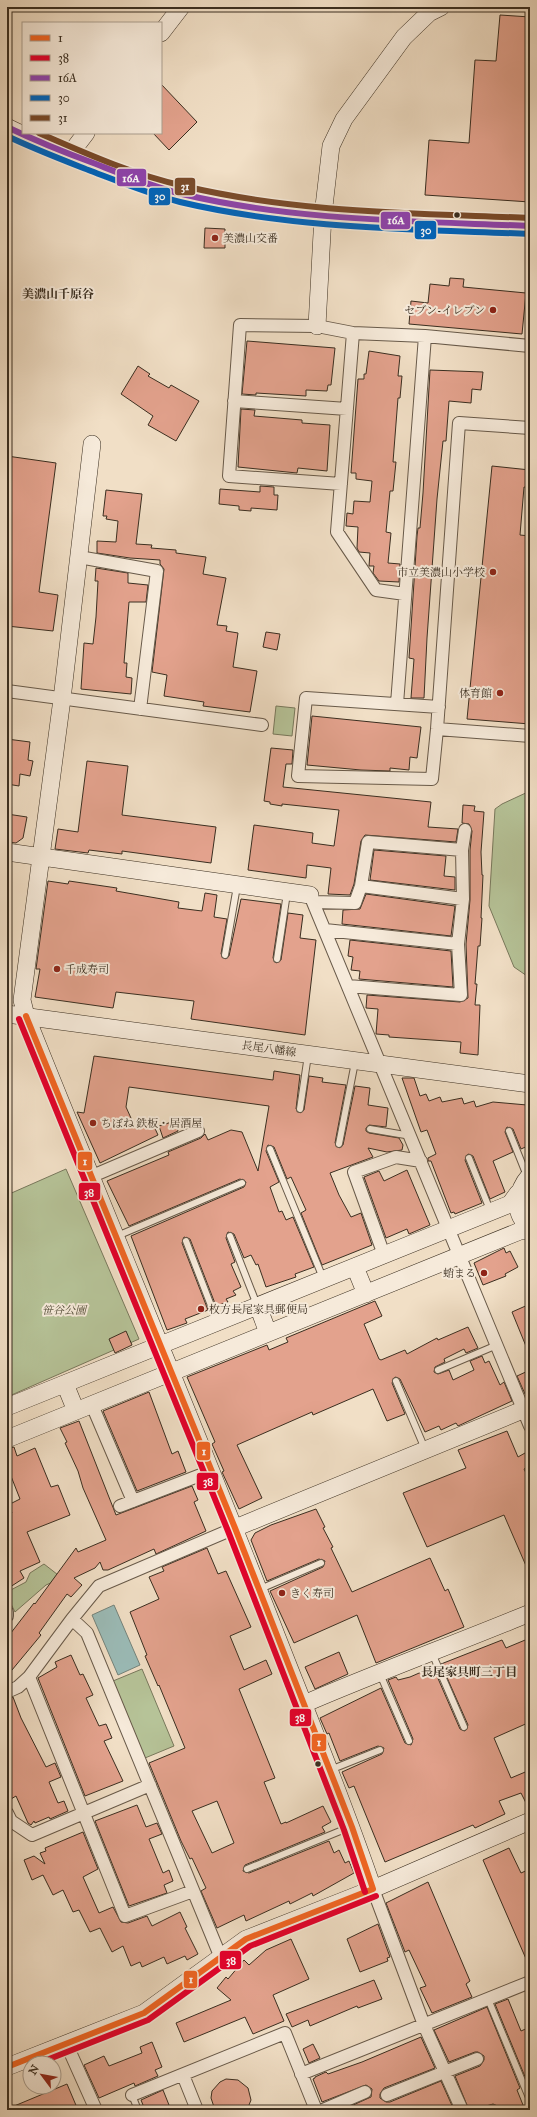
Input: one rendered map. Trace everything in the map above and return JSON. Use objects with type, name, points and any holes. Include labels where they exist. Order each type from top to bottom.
[{"type":"street","points":[[162,32],[181,7]]},
{"type":"street","points":[[317,326],[323,215],[331,146],[344,119],[404,37],[429,13],[441,7]]},
{"type":"street","points":[[7,127],[22,133]]},
{"type":"street","points":[[23,134],[70,154],[157,187],[182,194],[261,208],[323,215],[530,226]]},
{"type":"street","points":[[70,154],[85,134]]},
{"type":"street","points":[[341,484],[228,476],[240,325],[317,326],[353,333],[425,336],[530,346]]},
{"type":"street","points":[[353,333],[337,532],[376,590],[405,594]]},
{"type":"street","points":[[397,704],[425,336]]},
{"type":"street","points":[[234,401],[347,409]]},
{"type":"street","points":[[439,707],[306,698],[298,776],[432,779],[439,707],[459,423],[530,428]]},
{"type":"street","points":[[92,444],[62,699],[22,1000],[26,1016],[90,1177],[235,1528],[352,1827],[373,1889],[424,2024],[462,2110]]},
{"type":"street","points":[[79,557],[157,571],[140,709]]},
{"type":"street","points":[[7,691],[262,725]]},
{"type":"street","points":[[437,729],[530,736]]},
{"type":"street","points":[[348,986],[461,995],[458,944],[463,899],[462,850],[465,830]]},
{"type":"street","points":[[7,852],[288,891],[312,898],[355,903],[361,886],[368,842],[462,850]]},
{"type":"street","points":[[361,886],[463,899]]},
{"type":"street","points":[[312,898],[496,1345],[527,1408],[530,1426]]},
{"type":"street","points":[[325,930],[458,944]]},
{"type":"street","name":"長尾八幡線","points":[[7,1014],[530,1084]]},
{"type":"street","points":[[90,1177],[198,1131]]},
{"type":"street","points":[[384,1256],[354,1172],[396,1157],[421,1161]]},
{"type":"street","points":[[7,1407],[510,1204],[518,1193],[522,1184],[529,1177]]},
{"type":"street","points":[[518,1193],[517,1204],[520,1214],[530,1227]]},
{"type":"street","points":[[7,1439],[520,1231],[530,1231]]},
{"type":"street","points":[[355,1267],[366,1294]]},
{"type":"street","points":[[258,1306],[268,1333]]},
{"type":"street","points":[[65,1384],[76,1411]]},
{"type":"street","points":[[92,1405],[133,1501]]},
{"type":"street","points":[[7,1692],[18,1687],[28,1677],[99,1586],[235,1528],[527,1408]]},
{"type":"street","points":[[120,1506],[211,1471]]},
{"type":"street","points":[[304,1704],[378,1672],[432,1653],[530,1613]]},
{"type":"street","points":[[72,1619],[87,1633],[221,1958]]},
{"type":"street","points":[[28,1677],[125,1916],[193,1891]]},
{"type":"street","points":[[7,1813],[10,1821],[32,1835],[150,1785]]},
{"type":"street","points":[[7,2067],[144,2013],[246,1939],[373,1889],[530,1821]]},
{"type":"street","points":[[301,2074],[530,1982]]},
{"type":"street","points":[[132,2095],[285,2033],[316,2110]]},
{"type":"street","points":[[66,2043],[96,2110]]},
{"type":"street","points":[[387,2095],[477,2059]]},
{"type":"street","points":[[183,2075],[196,2110]]},
{"type":"street","points":[[323,2110],[365,2092]]},
{"type":"lane","points":[[225,955],[237,884]]},
{"type":"lane","points":[[277,959],[288,891]]},
{"type":"lane","points":[[300,1109],[308,1054]]},
{"type":"lane","points":[[339,1144],[355,1061]]},
{"type":"lane","points":[[370,1129],[410,1136]]},
{"type":"lane","points":[[509,1131],[529,1177]]},
{"type":"lane","points":[[270,1149],[324,1280]]},
{"type":"lane","points":[[469,1158],[490,1212]]},
{"type":"lane","points":[[115,1237],[242,1183]]},
{"type":"lane","points":[[230,1236],[258,1306]]},
{"type":"lane","points":[[186,1241],[218,1322]]},
{"type":"lane","points":[[438,1370],[496,1345]]},
{"type":"lane","points":[[396,1381],[425,1450]]},
{"type":"lane","points":[[259,1590],[321,1562]]},
{"type":"lane","points":[[432,1653],[464,1727]]},
{"type":"lane","points":[[378,1672],[409,1741]]},
{"type":"lane","points":[[329,1770],[380,1750]]},
{"type":"lane","points":[[247,1868],[352,1827]]},
{"type":"lane","points":[[488,1999],[530,2100]]},
{"type":"lane","points":[[132,2095],[138,2110]]},
{"type":"green space","points":[[276,706],[295,708],[292,736],[273,734]]},
{"type":"green space","points":[[530,791],[530,978],[514,967],[489,906],[495,809],[502,804]]},
{"type":"green space","name":"笹谷公園","points":[[66,1169],[139,1339],[7,1397],[7,1195]]},
{"type":"green space","points":[[44,1564],[62,1578],[46,1585],[15,1612],[7,1596],[7,1592],[26,1582],[30,1573]]},
{"type":"green space","points":[[142,1669],[174,1746],[145,1758],[113,1681]]},
{"type":"water","points":[[114,1605],[140,1665],[118,1675],[92,1615]]},
{"type":"building","points":[[500,15],[530,17],[530,202],[425,195],[429,140],[469,143],[475,60],[496,61]]},
{"type":"building","points":[[162,85],[197,122],[169,150],[154,134],[162,134]]},
{"type":"building","name":"美濃山交番","points":[[205,228],[225,229],[225,248],[204,248]]},
{"type":"building","points":[[450,278],[464,279],[463,287],[526,293],[522,334],[409,324],[411,301],[428,303],[430,284],[449,286]]},
{"type":"building","points":[[247,341],[335,348],[331,385],[328,385],[327,391],[306,390],[306,396],[256,393],[256,395],[242,394]]},
{"type":"building","points":[[369,351],[400,356],[398,376],[402,376],[400,398],[398,398],[393,462],[396,462],[393,491],[390,491],[386,532],[391,533],[388,563],[400,564],[399,582],[379,581],[373,573],[374,566],[369,566],[370,553],[359,552],[357,548],[358,527],[346,526],[347,513],[353,514],[354,501],[370,502],[372,481],[356,479],[356,473],[351,473],[358,379],[364,379],[364,374],[366,374]]},
{"type":"building","points":[[138,366],[150,374],[148,376],[169,388],[171,385],[199,401],[176,441],[148,425],[153,416],[121,394]]},
{"type":"building","points":[[430,370],[483,372],[481,390],[472,389],[471,403],[449,401],[446,441],[443,441],[437,499],[424,698],[411,698],[414,659],[409,658],[417,536],[418,528],[420,528],[423,493]]},
{"type":"building","points":[[241,409],[255,410],[254,416],[302,420],[302,423],[330,425],[327,471],[298,468],[297,473],[238,467]]},
{"type":"building","points":[[7,456],[56,463],[39,592],[58,595],[53,631],[7,626]]},
{"type":"building","points":[[492,466],[530,470],[530,488],[524,487],[520,535],[530,536],[530,724],[467,719]]},
{"type":"building","points":[[260,486],[274,487],[274,495],[278,495],[277,510],[251,508],[251,511],[239,510],[239,506],[219,504],[220,489],[260,492]]},
{"type":"building","points":[[106,490],[142,494],[136,544],[152,545],[151,548],[176,550],[176,553],[206,557],[203,574],[226,578],[217,625],[227,626],[226,631],[238,633],[233,667],[257,671],[250,712],[203,706],[204,702],[164,696],[167,675],[152,672],[164,569],[160,564],[160,560],[130,558],[97,553],[97,541],[116,542],[118,521],[106,519],[107,516],[103,516]]},
{"type":"building","points":[[96,568],[128,573],[128,583],[148,585],[146,602],[129,602],[124,663],[127,663],[126,677],[132,678],[131,694],[81,689],[84,643],[93,644],[98,581],[95,581]]},
{"type":"building","points":[[266,632],[280,634],[277,650],[263,647]]},
{"type":"building","points":[[312,716],[421,727],[417,758],[410,757],[409,770],[390,768],[390,771],[361,770],[307,765]]},
{"type":"building","points":[[7,739],[30,742],[28,760],[33,761],[30,776],[20,774],[19,786],[7,784]]},
{"type":"building","points":[[271,748],[293,750],[292,764],[286,764],[283,787],[431,802],[428,827],[458,829],[456,842],[365,835],[361,841],[354,884],[350,895],[328,894],[331,868],[307,865],[306,878],[248,870],[254,825],[313,833],[312,843],[334,846],[339,810],[282,804],[282,806],[270,804],[270,802],[264,801]]},
{"type":"building","points":[[87,761],[128,766],[122,815],[216,827],[211,863],[122,851],[122,854],[89,850],[88,853],[55,849],[58,829],[78,832]]},
{"type":"building","points":[[463,805],[475,806],[474,811],[484,812],[481,852],[483,875],[482,918],[475,984],[477,984],[475,1005],[480,1005],[478,1055],[460,1053],[461,1042],[389,1037],[389,1035],[376,1034],[378,1009],[366,1008],[367,995],[460,1002],[468,998],[466,944],[470,900],[470,850],[472,831],[469,824],[462,823]]},
{"type":"building","points":[[7,814],[27,817],[23,838],[16,843],[7,842]]},
{"type":"building","points":[[374,850],[446,856],[444,876],[455,877],[455,890],[370,880]]},
{"type":"building","points":[[48,881],[68,884],[69,881],[117,888],[116,891],[179,902],[178,908],[202,911],[205,893],[217,895],[214,917],[227,919],[221,954],[225,959],[229,956],[241,899],[281,904],[273,958],[276,963],[281,960],[288,913],[303,915],[300,938],[316,940],[305,1035],[191,1019],[194,1001],[116,992],[113,1008],[35,997],[40,969],[36,969]]},
{"type":"building","points":[[366,894],[455,906],[451,936],[342,924],[343,910],[360,909]]},
{"type":"building","points":[[350,940],[451,951],[453,987],[359,979],[360,971],[351,970],[353,957],[348,956]]},
{"type":"building","points":[[94,1056],[273,1080],[274,1071],[300,1075],[296,1109],[300,1113],[304,1110],[309,1076],[323,1078],[322,1082],[346,1085],[335,1143],[339,1148],[343,1145],[355,1086],[370,1088],[368,1105],[388,1108],[386,1127],[369,1125],[366,1128],[366,1131],[369,1133],[399,1138],[403,1145],[402,1150],[387,1152],[368,1148],[373,1157],[330,1173],[339,1195],[351,1217],[361,1213],[372,1245],[322,1265],[301,1213],[306,1210],[291,1177],[287,1179],[274,1147],[268,1145],[266,1151],[279,1182],[270,1187],[279,1212],[282,1211],[286,1220],[293,1217],[314,1267],[295,1274],[296,1277],[266,1287],[258,1264],[256,1265],[251,1255],[244,1258],[234,1234],[228,1232],[226,1238],[235,1262],[231,1264],[241,1287],[233,1291],[236,1295],[226,1299],[228,1302],[216,1306],[190,1239],[184,1237],[182,1243],[208,1310],[185,1319],[187,1323],[167,1330],[131,1236],[244,1187],[246,1182],[240,1179],[129,1226],[107,1181],[169,1155],[168,1152],[201,1138],[205,1134],[208,1140],[231,1130],[242,1132],[258,1171],[269,1106],[129,1087],[126,1107],[135,1127],[151,1120],[158,1135],[100,1163],[77,1112],[84,1113]]},
{"type":"building","points":[[402,1078],[414,1078],[420,1096],[426,1094],[429,1101],[440,1097],[442,1102],[462,1098],[464,1104],[474,1101],[476,1107],[493,1102],[527,1105],[530,1114],[530,1145],[521,1149],[513,1129],[507,1127],[505,1132],[513,1152],[493,1161],[505,1192],[490,1199],[473,1156],[468,1154],[465,1160],[482,1203],[455,1214],[454,1212],[451,1213],[431,1161],[428,1161],[428,1158],[436,1154],[427,1130],[421,1132]]},
{"type":"building","points":[[175,1121],[178,1131],[163,1138],[159,1126]]},
{"type":"building","points":[[407,1170],[430,1225],[409,1234],[407,1229],[386,1238],[364,1177],[379,1171],[384,1181]]},
{"type":"building","points":[[504,1248],[506,1253],[510,1251],[518,1267],[505,1274],[506,1276],[483,1285],[474,1263]]},
{"type":"building","points":[[375,1301],[382,1316],[364,1324],[379,1359],[381,1360],[405,1350],[407,1354],[437,1338],[438,1340],[468,1327],[478,1348],[466,1353],[464,1349],[444,1359],[445,1362],[435,1367],[434,1372],[438,1374],[449,1370],[453,1380],[474,1370],[470,1361],[482,1356],[485,1363],[489,1361],[500,1385],[504,1382],[512,1401],[458,1426],[456,1423],[441,1430],[439,1426],[425,1432],[400,1379],[395,1377],[392,1383],[405,1414],[387,1421],[373,1389],[313,1415],[312,1412],[237,1445],[262,1498],[239,1509],[222,1472],[224,1471],[212,1444],[215,1442],[187,1377],[267,1345],[269,1350],[288,1342],[286,1338]]},
{"type":"building","points":[[530,1304],[530,1356],[512,1312]]},
{"type":"building","points":[[126,1331],[132,1345],[115,1353],[109,1339]]},
{"type":"building","points":[[530,1370],[530,1392],[525,1394],[517,1376]]},
{"type":"building","points":[[149,1392],[172,1454],[178,1451],[186,1472],[137,1491],[103,1411]]},
{"type":"building","points":[[79,1421],[116,1515],[192,1486],[198,1500],[194,1502],[206,1531],[156,1554],[154,1549],[108,1570],[103,1570],[100,1562],[95,1568],[74,1578],[82,1585],[71,1597],[67,1594],[39,1633],[41,1635],[7,1676],[7,1638],[34,1603],[35,1604],[76,1548],[78,1552],[106,1540],[83,1488],[78,1471],[65,1443],[67,1442],[60,1428]]},
{"type":"building","points":[[507,1431],[518,1457],[525,1453],[530,1465],[524,1469],[530,1481],[530,1575],[504,1515],[427,1547],[403,1493],[466,1468],[458,1450]]},
{"type":"building","points":[[14,1447],[17,1456],[35,1448],[51,1487],[58,1485],[70,1515],[27,1532],[40,1562],[20,1571],[24,1578],[7,1589],[7,1551],[10,1549],[7,1542],[7,1515],[12,1513],[8,1505],[20,1499],[7,1466],[7,1449]]},
{"type":"building","points":[[316,1509],[325,1527],[323,1528],[333,1547],[331,1548],[352,1592],[430,1558],[445,1591],[448,1589],[464,1627],[376,1663],[357,1615],[294,1643],[270,1591],[323,1567],[325,1561],[319,1559],[267,1581],[251,1540],[255,1533],[271,1525]]},
{"type":"building","points":[[207,1548],[218,1574],[226,1571],[251,1627],[230,1636],[244,1670],[266,1660],[272,1674],[239,1689],[275,1778],[264,1782],[281,1824],[323,1806],[331,1822],[322,1827],[325,1832],[245,1865],[243,1871],[249,1873],[329,1841],[334,1853],[339,1850],[345,1863],[349,1861],[354,1873],[313,1896],[312,1893],[290,1904],[289,1901],[246,1921],[244,1915],[217,1928],[201,1891],[206,1888],[192,1858],[190,1859],[181,1841],[149,1763],[185,1748],[159,1685],[158,1686],[145,1656],[147,1655],[130,1612],[159,1599],[149,1577],[164,1571],[162,1567]],"holes":[[[217,1801],[234,1843],[212,1853],[192,1811]]]},
{"type":"building","points":[[530,1638],[530,1722],[494,1738],[511,1778],[530,1770],[530,1811],[521,1793],[499,1801],[505,1814],[475,1828],[473,1825],[385,1862],[354,1786],[349,1788],[342,1772],[382,1754],[384,1748],[378,1746],[340,1761],[329,1733],[327,1734],[320,1718],[381,1688],[405,1743],[411,1745],[413,1739],[388,1680],[396,1677],[398,1680],[410,1677],[433,1667],[460,1729],[465,1731],[468,1725],[441,1664],[502,1640],[506,1648]]},
{"type":"building","points":[[339,1652],[348,1674],[315,1689],[305,1667]]},
{"type":"building","points":[[71,1655],[80,1675],[83,1674],[93,1695],[86,1698],[99,1726],[106,1724],[112,1738],[104,1741],[123,1781],[85,1796],[38,1678],[57,1667],[55,1662]]},
{"type":"building","points":[[13,1697],[21,1718],[46,1767],[55,1763],[61,1777],[49,1782],[58,1803],[64,1801],[68,1811],[50,1819],[49,1817],[35,1823],[34,1821],[31,1825],[28,1823],[16,1796],[11,1799],[7,1790],[7,1699]]},
{"type":"building","points":[[137,1805],[146,1827],[157,1823],[162,1834],[149,1839],[163,1873],[169,1870],[173,1881],[164,1885],[167,1893],[129,1906],[95,1821]]},
{"type":"building","points":[[83,1832],[98,1869],[83,1877],[99,1913],[113,1907],[121,1922],[128,1923],[147,1916],[152,1926],[180,1912],[187,1927],[185,1928],[198,1954],[187,1960],[185,1956],[167,1964],[164,1957],[142,1967],[140,1962],[131,1966],[123,1946],[112,1952],[100,1928],[90,1932],[79,1910],[73,1912],[63,1890],[53,1895],[43,1875],[32,1880],[24,1860],[34,1856],[45,1864],[40,1853],[46,1851],[45,1848]]},
{"type":"building","points":[[509,1848],[521,1873],[530,1869],[530,1968],[483,1860]]},
{"type":"building","points":[[428,1882],[470,1981],[466,1984],[472,1997],[432,2013],[420,1988],[426,1986],[409,1950],[405,1952],[386,1903]]},
{"type":"building","points":[[378,1924],[390,1957],[387,1958],[388,1961],[360,1972],[347,1939]]},
{"type":"building","points":[[291,1939],[309,1979],[273,1995],[284,2021],[253,2034],[245,2017],[184,2042],[176,2023],[231,2000],[217,1988],[226,1977],[228,1979],[244,1960],[249,1965],[266,1950]]},
{"type":"building","points":[[374,1980],[382,1999],[358,2008],[357,2006],[310,2026],[308,2020],[292,2027],[286,2014]]},
{"type":"building","points":[[508,1999],[521,2031],[530,2027],[530,2083],[528,2084],[495,2004]]},
{"type":"building","points":[[487,2007],[520,2088],[517,2090],[525,2110],[497,2110],[497,2106],[493,2104],[486,2106],[484,2110],[469,2110],[455,2076],[480,2066],[484,2060],[484,2056],[478,2052],[475,2052],[449,2062],[434,2030]]},
{"type":"building","points":[[421,2037],[435,2068],[384,2088],[380,2094],[380,2098],[386,2102],[390,2102],[441,2081],[454,2110],[342,2110],[371,2097],[372,2089],[366,2085],[322,2102],[313,2079],[315,2077],[326,2072],[328,2074],[362,2062]]},
{"type":"building","points":[[152,2042],[162,2067],[155,2070],[158,2076],[135,2086],[134,2083],[99,2098],[84,2065],[104,2056],[109,2066],[142,2053],[140,2047]]},
{"type":"building","points":[[313,2044],[320,2058],[309,2063],[303,2049]]},
{"type":"building","points":[[226,2079],[238,2080],[248,2088],[251,2100],[247,2110],[215,2110],[211,2098],[212,2091],[220,2082]]},
{"type":"building","points":[[67,2084],[78,2110],[7,2110],[41,2095],[62,2095],[62,2086]]},
{"type":"building","points":[[163,2090],[171,2110],[145,2110],[141,2100]]},
{"type":"transit line","name":"16A","points":[[7,127],[22,134]]},
{"type":"transit line","name":"16A","points":[[22,134],[62,151],[149,184],[182,194],[225,203],[311,215],[399,221],[530,226]]},
{"type":"transit line","name":"31","points":[[41,134],[110,163],[147,176],[227,195],[313,207],[399,213],[530,218]]},
{"type":"transit line","name":"30","points":[[7,136],[59,159],[146,192],[180,202],[223,211],[310,223],[398,229],[530,234]]},
{"type":"transit line","name":"1","points":[[26,1016],[235,1528],[352,1827],[373,1889]]},
{"type":"transit line","name":"38","points":[[19,1019],[228,1531],[344,1830],[365,1892]]},
{"type":"transit line","name":"1","points":[[7,2067],[144,2013],[246,1939],[373,1889]]},
{"type":"transit line","name":"38","points":[[59,2055],[148,2020],[250,1946],[376,1896]]},
{"type":"place","name":"美濃山交番","points":[[215,238]]},
{"type":"place","name":"セブン-イレブン","points":[[493,310]]},
{"type":"place","name":"市立美濃山小学校","points":[[493,572]]},
{"type":"place","name":"体育館","points":[[500,693]]},
{"type":"place","name":"千成寿司","points":[[57,969]]},
{"type":"place","name":"ちぼね 鉄板・居酒屋","points":[[93,1123]]},
{"type":"place","name":"蛸まる","points":[[484,1273]]},
{"type":"place","name":"枚方長尾家具郵便局","points":[[201,1309]]},
{"type":"place","name":"きく寿司","points":[[282,1593]]},
{"type":"district","name":"美濃山千原谷","points":[[58,294]]},
{"type":"district","name":"長尾家具町三丁目","points":[[469,1672]]}]
